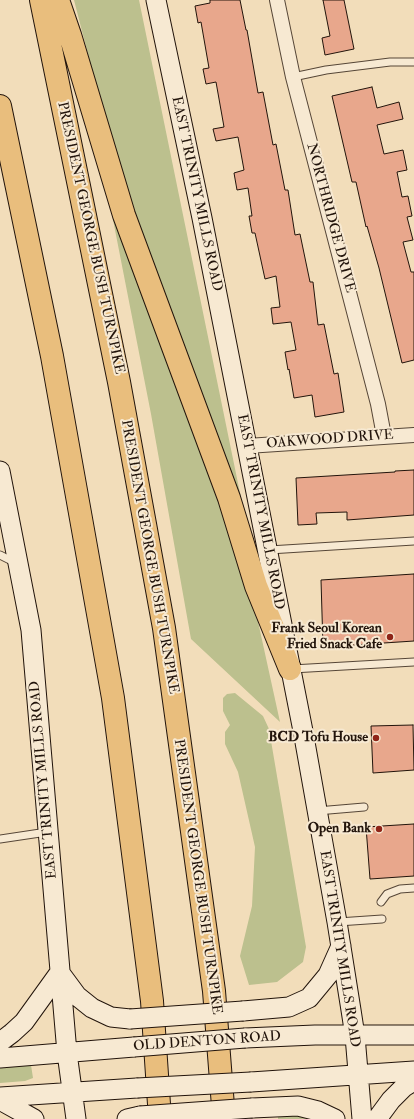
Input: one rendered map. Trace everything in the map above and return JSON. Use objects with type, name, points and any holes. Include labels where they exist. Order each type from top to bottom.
[{"type":"highway","name":"PRESIDENT GEORGE BUSH TURNPIKE","points":[[41,0],[119,382],[164,628],[214,991],[224,1119]]},
{"type":"highway","points":[[58,0],[70,35],[124,215],[229,498],[256,586],[290,669]]},
{"type":"highway","points":[[0,106],[52,356],[112,698],[152,1001],[143,1118]]},
{"type":"main road","name":"EAST TRINITY MILLS ROAD","points":[[156,0],[204,226],[303,731],[337,922],[355,1036],[357,1074],[362,1119]]},
{"type":"main road","name":"EAST TRINITY MILLS ROAD","points":[[0,471],[2,499],[20,566],[32,630],[67,1053],[76,1119]]},
{"type":"main road","points":[[0,1042],[24,1022],[60,972],[77,996],[92,1008],[111,1017],[130,1019],[289,1007],[309,998],[328,975],[341,946]]},
{"type":"main road","name":"OLD DENTON ROAD","points":[[0,1058],[245,1038],[315,1035],[414,1035]]},
{"type":"main road","points":[[0,1098],[73,1092],[414,1071]]},
{"type":"main road","points":[[377,1119],[391,1100],[404,1087],[414,1081]]},
{"type":"main road","points":[[0,1098],[34,1119]]},
{"type":"main road","points":[[143,1118],[252,1108],[298,1106],[318,1111],[335,1119]]},
{"type":"street","name":"NORTHRIDGE DRIVE","points":[[277,0],[293,77],[376,396],[384,436]]},
{"type":"street","name":"OAKWOOD DRIVE","points":[[247,446],[414,435]]},
{"type":"lane","points":[[293,77],[326,70],[390,62],[414,62]]},
{"type":"lane","points":[[267,550],[414,541]]},
{"type":"lane","points":[[0,555],[20,566]]},
{"type":"lane","points":[[290,669],[414,662]]},
{"type":"lane","points":[[317,811],[364,807]]},
{"type":"lane","points":[[0,839],[49,832]]},
{"type":"lane","points":[[381,902],[387,894],[400,889],[414,888]]},
{"type":"lane","points":[[337,922],[382,919]]},
{"type":"green space","points":[[74,0],[139,0],[249,537],[137,227],[101,105]]},
{"type":"green space","points":[[107,189],[184,397],[257,617],[280,722],[191,639],[151,414]]},
{"type":"green space","points":[[235,693],[263,716],[269,729],[306,947],[303,962],[277,982],[249,985],[240,956],[252,906],[255,847],[238,772],[225,744],[225,732],[230,725],[223,711],[223,698],[227,694]]},
{"type":"green space","points":[[23,1064],[31,1065],[33,1078],[25,1081],[0,1083],[0,1066]]},
{"type":"green space","points":[[299,1114],[314,1119],[278,1119],[278,1115]]},
{"type":"building","points":[[210,0],[240,0],[258,93],[263,92],[273,145],[276,144],[285,190],[288,190],[295,235],[300,234],[310,282],[313,282],[318,325],[324,324],[334,374],[338,373],[344,412],[315,417],[312,395],[294,398],[285,352],[296,350],[291,322],[273,324],[271,308],[280,307],[276,276],[265,279],[255,233],[252,233],[249,216],[252,216],[248,188],[237,190],[234,173],[244,170],[238,137],[216,141],[213,129],[224,127],[216,82],[206,84],[203,69],[209,68],[201,22],[198,23],[195,6],[210,3]]},
{"type":"building","points":[[323,0],[344,0],[354,49],[325,55],[322,38],[330,36]]},
{"type":"building","points":[[372,87],[377,108],[399,102],[403,119],[377,125],[384,154],[403,150],[407,170],[397,172],[402,197],[408,196],[412,216],[407,217],[413,240],[403,242],[411,272],[414,272],[414,360],[402,363],[379,268],[367,226],[366,227],[356,182],[352,182],[332,96]]},
{"type":"building","points":[[414,470],[414,515],[347,520],[347,512],[316,513],[317,524],[298,525],[296,478]]},
{"type":"building","points":[[414,574],[414,641],[323,647],[321,580]]},
{"type":"building","points":[[413,725],[414,770],[373,773],[371,726]]},
{"type":"building","points":[[414,824],[414,876],[370,879],[366,827]]},
{"type":"place","name":"Frank Seoul Korean Fried Snack Cafe","points":[[390,637]]},
{"type":"place","name":"BCD Tofu House","points":[[376,738]]},
{"type":"place","name":"Open Bank","points":[[379,829]]}]
